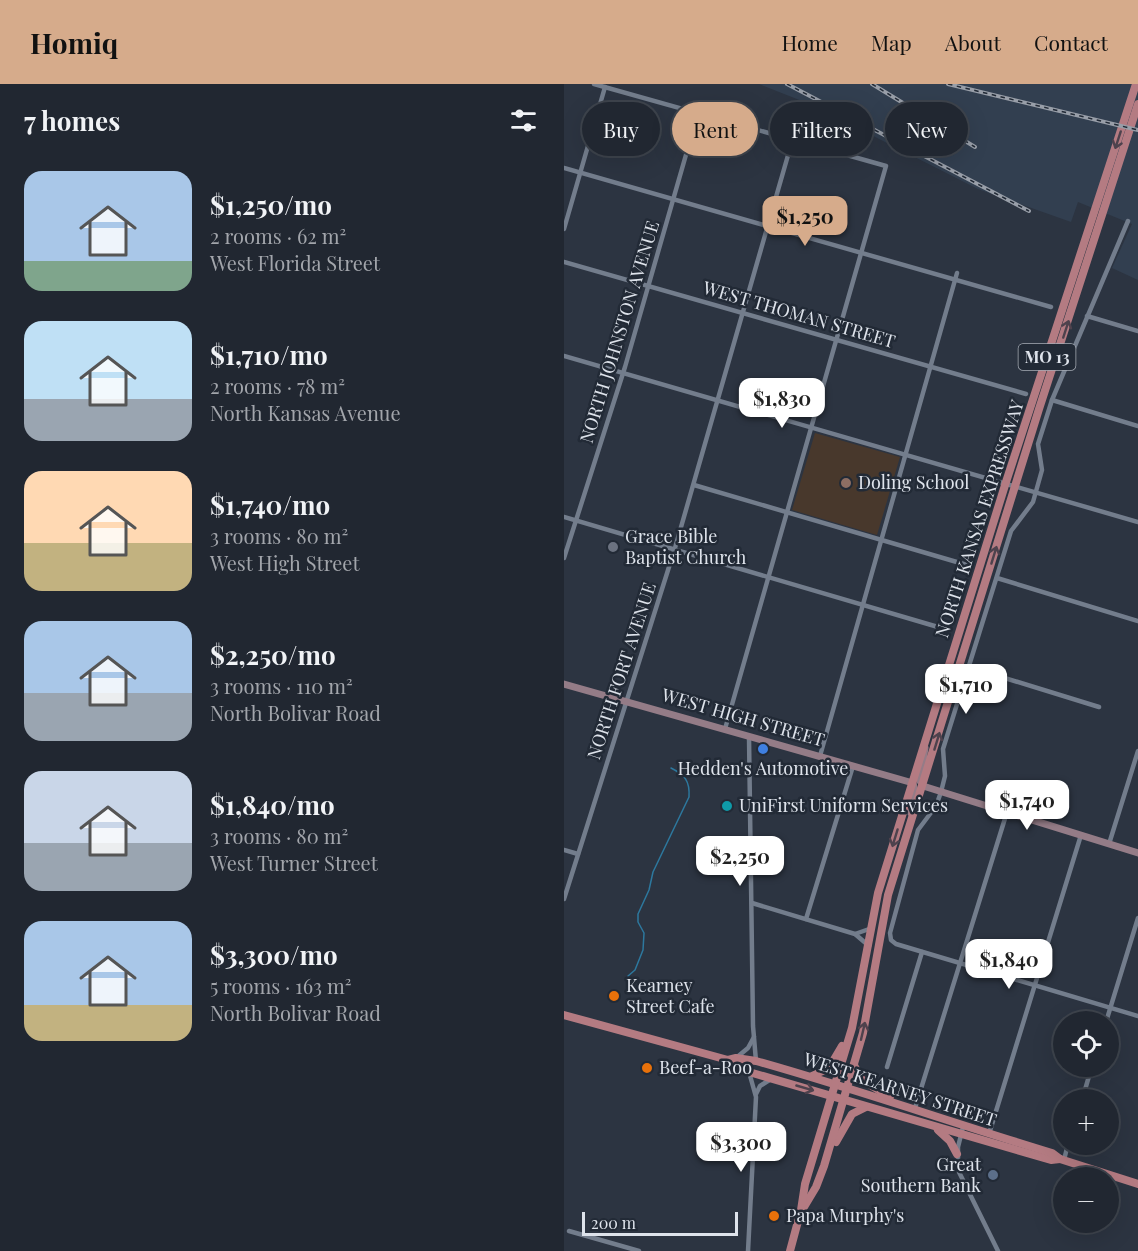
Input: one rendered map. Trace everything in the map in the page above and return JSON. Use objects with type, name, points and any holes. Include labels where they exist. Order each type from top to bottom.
[{"type":"main road","name":"NORTH KANSAS EXPRESSWAY","points":[[790,1251],[805,1184],[860,993],[878,893],[1006,482],[1136,84]]},
{"type":"main road","name":"NORTH KANSAS EXPRESSWAY","points":[[801,1210],[816,1187],[844,1100],[863,1033],[888,895],[1138,104]]},
{"type":"main road","points":[[811,1077],[824,1072],[838,1056],[860,993]]},
{"type":"main road","name":"WEST KEARNEY STREET","points":[[564,1015],[732,1059],[756,1061],[911,1107],[962,1131],[1051,1160],[1062,1160],[1137,1181]]},
{"type":"main road","name":"WEST KEARNEY STREET","points":[[732,1059],[749,1072],[935,1127],[989,1134],[1052,1153],[1062,1160]]},
{"type":"main road","points":[[854,1065],[861,1079],[911,1107]]},
{"type":"main road","points":[[816,1187],[828,1168],[844,1124],[858,1110],[867,1107]]},
{"type":"main road","points":[[935,1127],[950,1141],[957,1154]]},
{"type":"street","points":[[594,84],[672,106]]},
{"type":"street","points":[[564,229],[605,87]]},
{"type":"street","name":"NORTH JOHNSTON AVENUE","points":[[564,558],[649,286],[686,156]]},
{"type":"street","name":"NORTH FORT AVENUE","points":[[564,899],[694,485],[787,156]]},
{"type":"street","points":[[725,729],[886,165],[855,156]]},
{"type":"street","points":[[564,168],[1051,307]]},
{"type":"street","points":[[1128,221],[1052,400],[1038,444],[1042,470],[1037,491],[1030,508],[1014,525],[943,749],[945,777],[941,792],[936,806],[918,830],[899,893],[890,933],[891,940],[922,952],[1138,1016]]},
{"type":"street","name":"WEST THOMAN STREET","points":[[564,262],[1026,394]]},
{"type":"street","points":[[820,756],[957,273]]},
{"type":"street","points":[[1087,316],[1138,331]]},
{"type":"street","points":[[564,356],[907,453],[1138,522]]},
{"type":"street","points":[[1052,400],[1138,426]]},
{"type":"street","points":[[694,485],[967,565]]},
{"type":"street","points":[[564,517],[938,627]]},
{"type":"street","points":[[997,578],[1138,621]]},
{"type":"street","points":[[969,667],[1099,707]]},
{"type":"street","name":"WEST HIGH STREET","points":[[564,684],[913,783]]},
{"type":"street","points":[[748,736],[756,1061]]},
{"type":"street","points":[[925,743],[920,781],[923,786],[1138,853]]},
{"type":"street","points":[[1109,844],[1138,751]]},
{"type":"street","points":[[806,919],[853,766]]},
{"type":"street","points":[[910,826],[915,791],[913,783]]},
{"type":"street","points":[[911,1107],[960,964],[1007,812]]},
{"type":"street","points":[[989,1134],[1081,835]]},
{"type":"street","points":[[564,850],[578,854]]},
{"type":"street","points":[[752,903],[855,934],[869,946]]},
{"type":"street","points":[[1109,1011],[1138,918]]},
{"type":"street","points":[[855,934],[872,928]]},
{"type":"street","points":[[887,1066],[922,952]]},
{"type":"street","points":[[732,1059],[748,1048],[754,1037]]},
{"type":"street","points":[[749,1072],[756,1096]]},
{"type":"street","points":[[748,1251],[756,1096],[760,1086],[772,1079]]},
{"type":"street","points":[[962,1131],[957,1154],[960,1178],[998,1251]]},
{"type":"street","points":[[1062,1160],[1064,1155]]},
{"type":"street","points":[[569,1231],[639,1251]]},
{"type":"shaded area","points":[[759,84],[1138,84],[1138,280],[1112,268],[1132,224],[1078,202],[1071,222],[978,189],[913,156],[968,156],[968,102],[885,102],[885,142],[873,136],[873,102],[804,102]]},
{"type":"shaded area","name":"Doling School","points":[[815,433],[900,457],[877,535],[792,510]]},
{"type":"waterway","points":[[628,976],[635,970],[643,950],[644,933],[638,922],[638,914],[649,890],[653,872],[689,797],[686,779],[671,768]]},
{"type":"railway","points":[[787,84],[1029,211]]},
{"type":"railway","points":[[872,84],[975,147]]},
{"type":"railway","points":[[948,84],[1138,130]]},
{"type":"place","name":"Doling School","points":[[846,483]]},
{"type":"place","name":"Grace Bible Baptist Church","points":[[613,547]]},
{"type":"place","name":"Hedden's Automotive","points":[[763,749]]},
{"type":"place","name":"UniFirst Uniform Services","points":[[727,806]]},
{"type":"place","name":"Kearney Street Cafe","points":[[614,996]]},
{"type":"place","name":"Beef-a-Roo","points":[[647,1068]]},
{"type":"place","name":"Great Southern Bank","points":[[993,1175]]},
{"type":"place","name":"Papa Murphy's","points":[[774,1216]]}]
